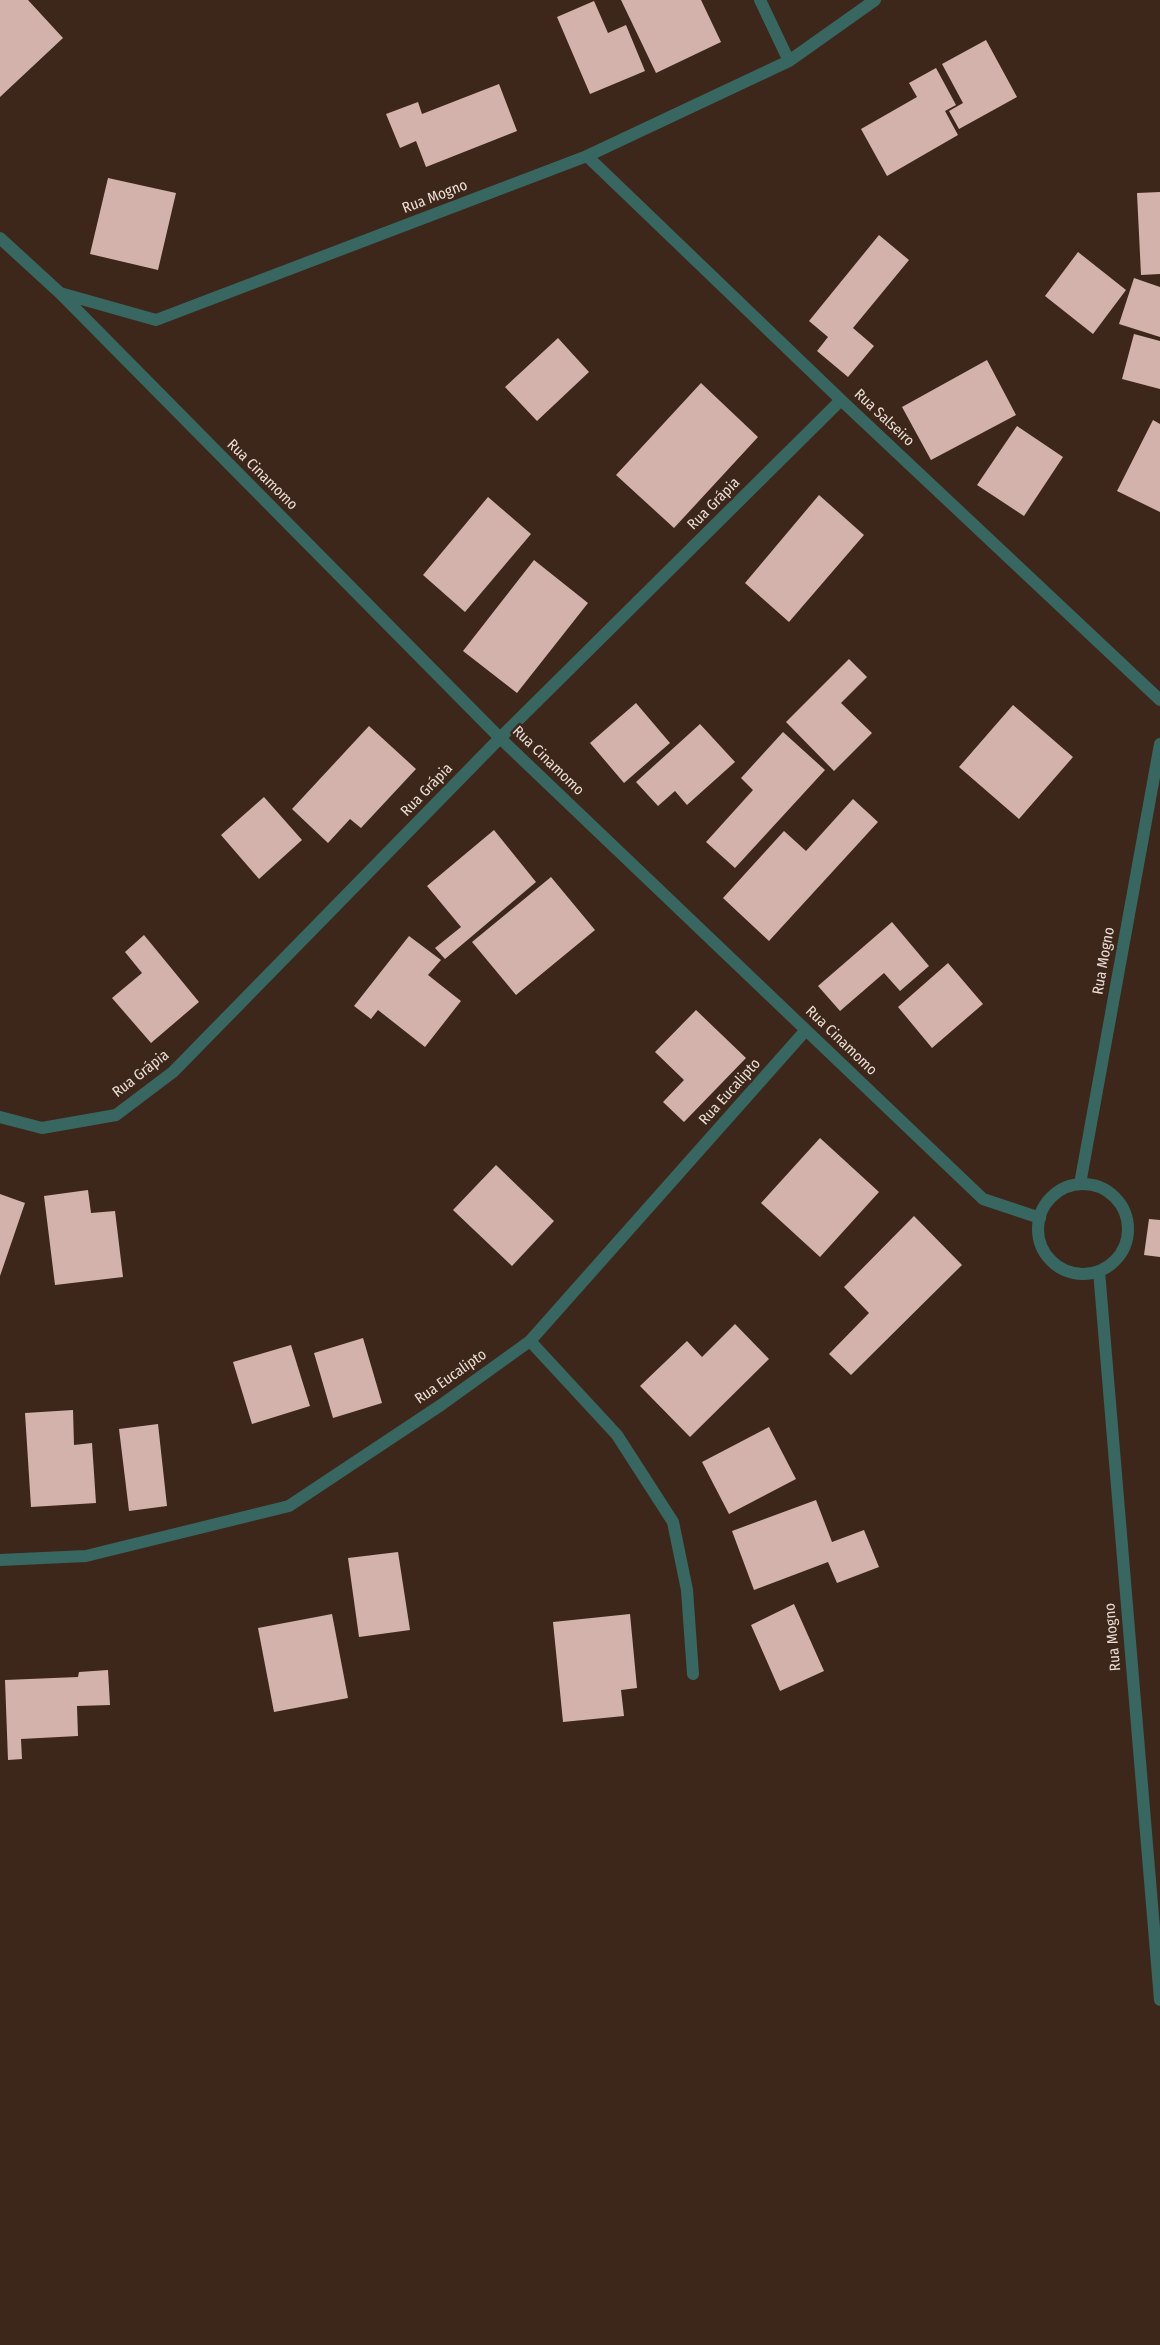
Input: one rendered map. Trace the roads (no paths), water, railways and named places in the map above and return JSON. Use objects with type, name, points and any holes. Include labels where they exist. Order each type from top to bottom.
[{"type":"street","points":[[760,0],[789,61]]},
{"type":"street","name":"Rua Mogno","points":[[0,238],[60,293],[156,320],[587,156],[789,61],[875,0]]},
{"type":"street","name":"Rua Salseiro","points":[[587,156],[1160,700]]},
{"type":"street","name":"Rua Cinamomo","points":[[60,293],[500,738],[983,1199],[1040,1218]]},
{"type":"street","name":"Rua Grápia","points":[[0,1117],[42,1128],[116,1115],[173,1072],[500,738],[842,400]]},
{"type":"street","name":"Rua Mogno","points":[[1080,1184],[1160,744]]},
{"type":"street","name":"Rua Eucalipto","points":[[0,1560],[86,1556],[289,1506],[441,1405],[530,1341],[806,1030]]},
{"type":"street","points":[[1080,1184],[1094,1186],[1107,1192],[1117,1201],[1124,1213],[1127,1227],[1126,1241],[1120,1254],[1111,1264],[1099,1271],[1085,1274],[1071,1273],[1058,1268],[1048,1258],[1041,1245],[1038,1232],[1040,1218],[1045,1205],[1054,1194],[1066,1187],[1080,1184]]},
{"type":"street","name":"Rua Mogno","points":[[1099,1271],[1160,2000]]},
{"type":"street","points":[[530,1341],[617,1435],[673,1522],[687,1590],[693,1674]]}]
